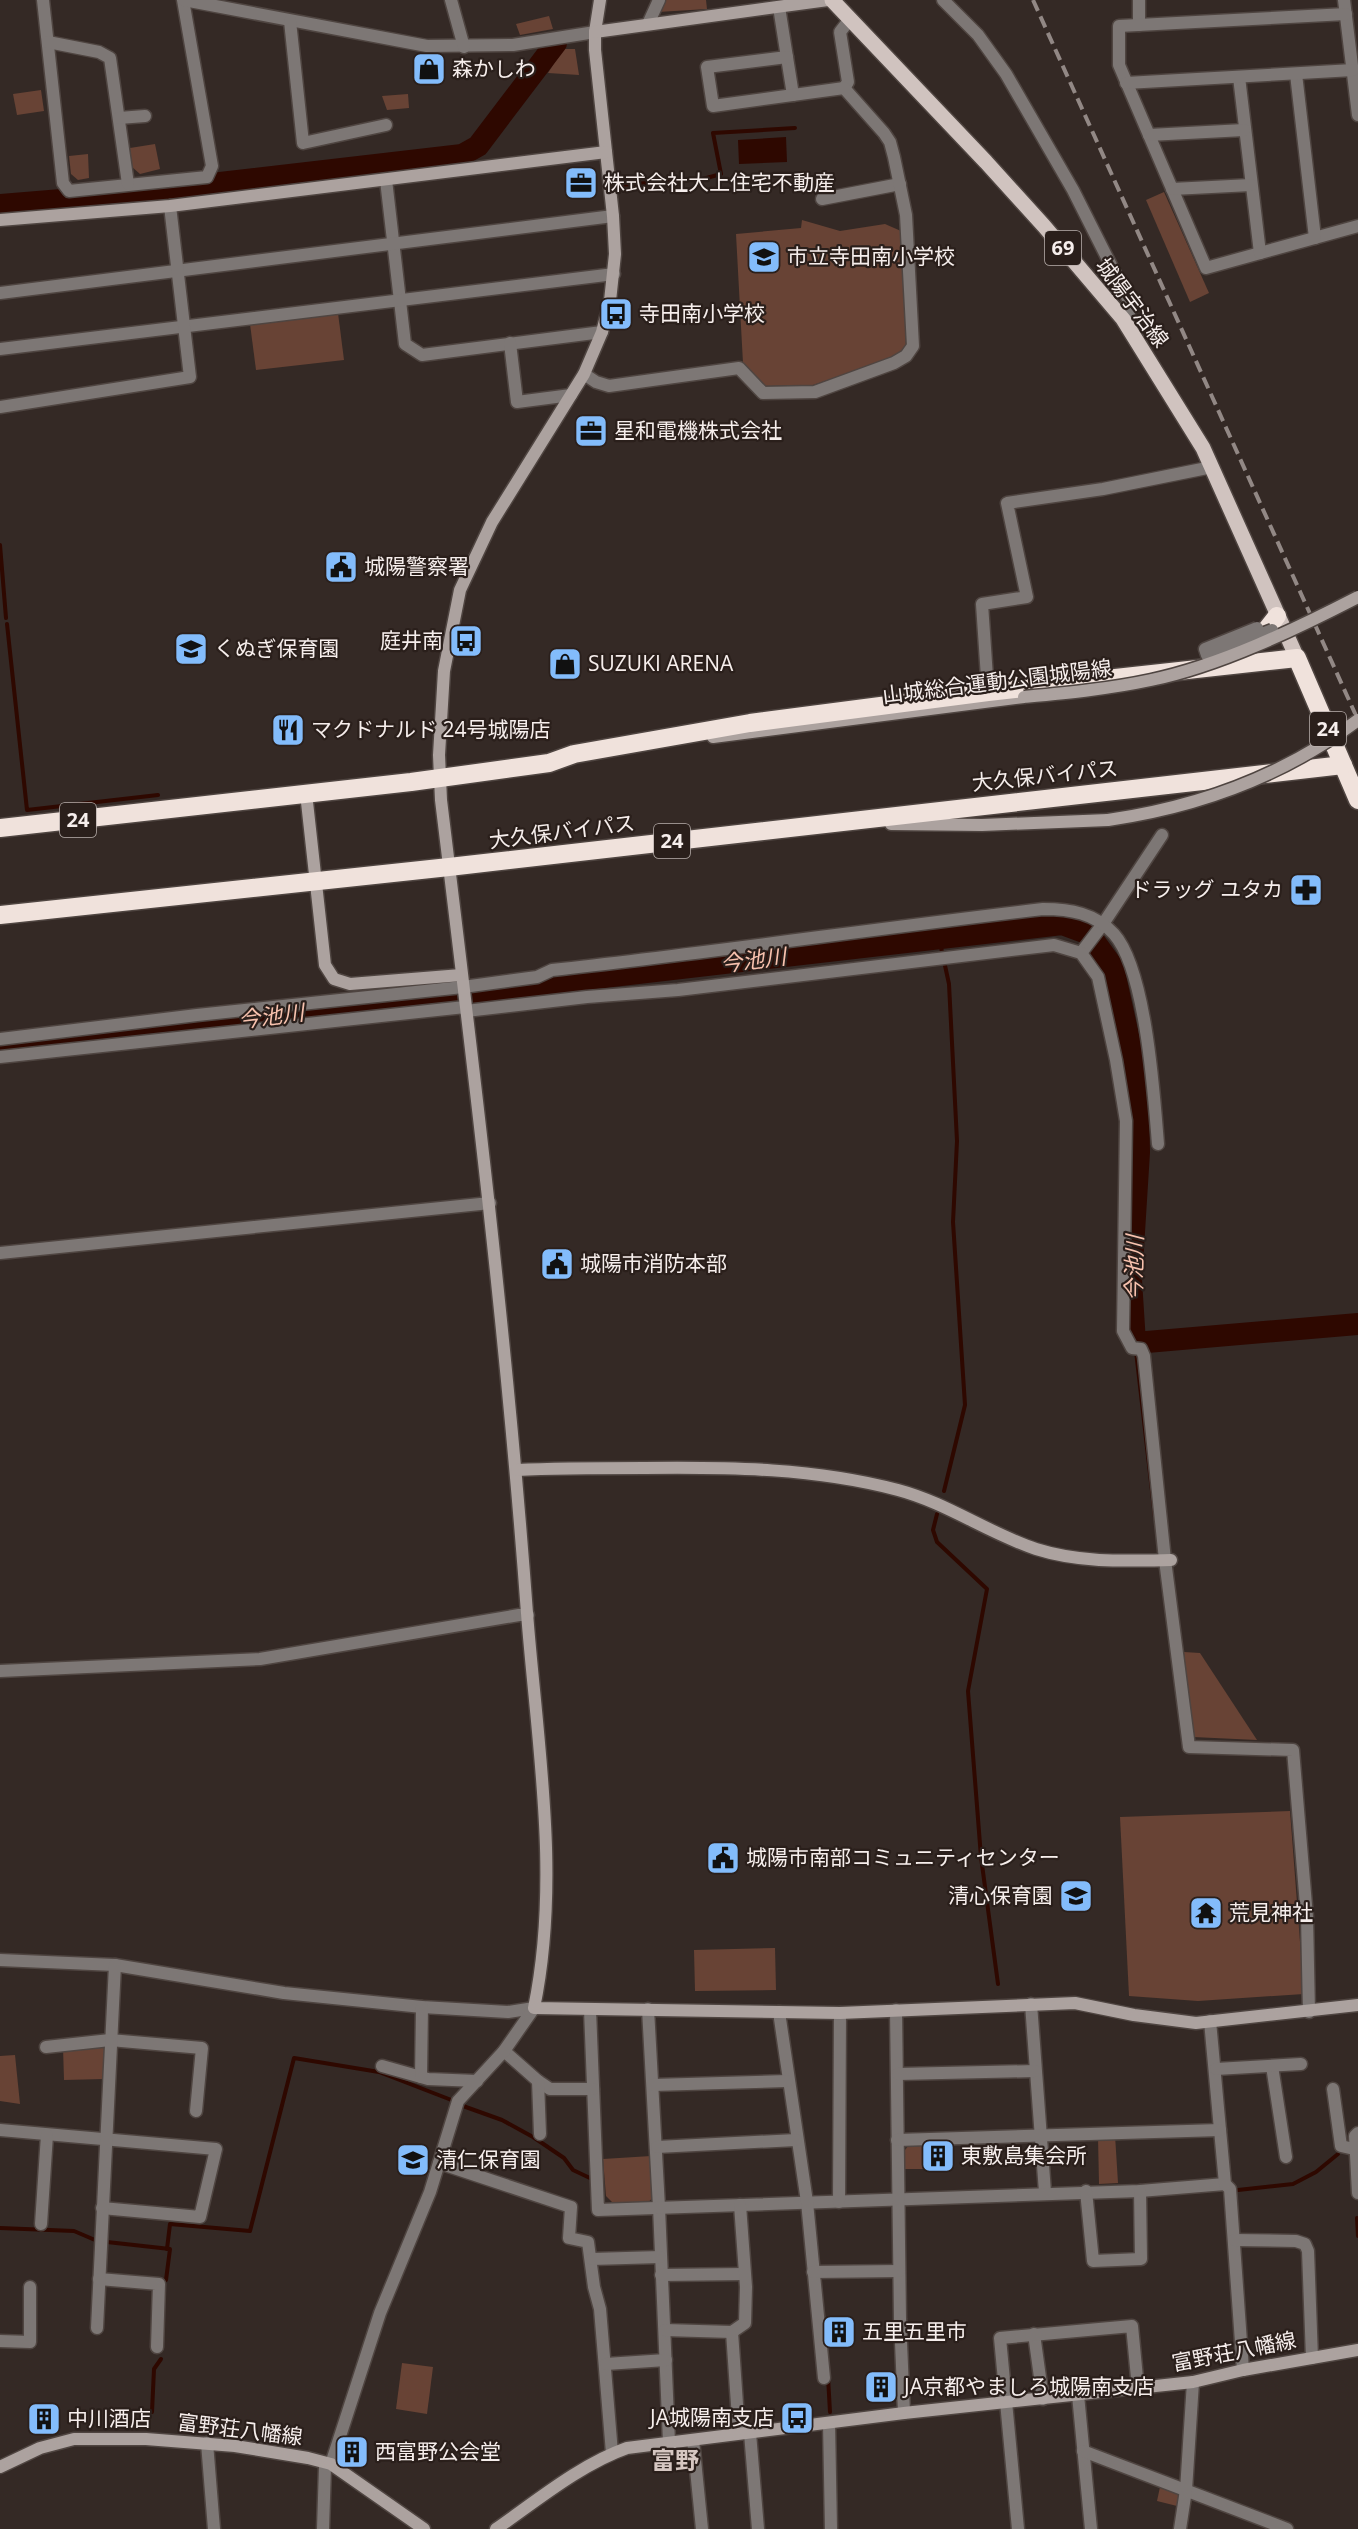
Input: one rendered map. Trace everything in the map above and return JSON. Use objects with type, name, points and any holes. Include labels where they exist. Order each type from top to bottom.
[{"type":"highway","points":[[1153,674],[1214,656],[1246,643],[1275,623]]},
{"type":"highway","name":"24","points":[[0,828],[439,778],[549,763],[574,754],[626,747],[750,723],[988,692],[1297,658],[1358,800]]},
{"type":"highway","name":"大久保バイパス","points":[[0,915],[316,882],[1343,765]]},
{"type":"main road","name":"城陽宇治線","points":[[830,0],[1000,178],[1123,319],[1203,448],[1275,623],[1297,658]]},
{"type":"street","points":[[43,0],[43,19],[48,42],[63,183],[69,191],[207,177],[212,166],[183,0],[427,46],[464,47],[513,45],[648,24],[830,0]]},
{"type":"street","points":[[451,0],[464,47]]},
{"type":"street","points":[[323,2529],[328,2466],[380,2313],[430,2192],[458,2101],[504,2051],[534,2008],[539,1983],[545,1910],[543,1795],[517,1470],[490,1203],[439,778],[444,671],[460,590],[492,522],[585,374],[602,332],[610,301],[614,274],[613,216],[595,32],[600,0]]},
{"type":"street","points":[[648,24],[659,0]]},
{"type":"street","points":[[943,0],[996,57],[1072,190],[1130,303],[1129,313],[1123,319]]},
{"type":"street","points":[[1139,0],[1139,25]]},
{"type":"street","points":[[1344,0],[1358,115]]},
{"type":"street","points":[[779,7],[793,95]]},
{"type":"street","points":[[1346,14],[1119,26],[1119,65],[1206,268],[1358,226]]},
{"type":"street","points":[[787,57],[707,67],[713,106],[844,88],[848,82],[840,32],[850,19]]},
{"type":"street","points":[[290,21],[303,143],[386,125]]},
{"type":"street","points":[[48,42],[99,52],[110,58],[128,184]]},
{"type":"street","points":[[1126,83],[1353,70]]},
{"type":"street","points":[[1296,74],[1315,238]]},
{"type":"street","points":[[1239,77],[1260,253]]},
{"type":"street","points":[[585,374],[596,382],[609,386],[739,368],[763,393],[814,392],[894,363],[906,356],[913,346],[908,229],[900,184],[890,142],[844,88]]},
{"type":"street","points":[[119,118],[145,116]]},
{"type":"street","points":[[1149,135],[1244,130]]},
{"type":"street","points":[[0,220],[170,206],[606,152]]},
{"type":"street","points":[[386,180],[405,344],[422,355],[602,332]]},
{"type":"street","points":[[822,200],[900,184]]},
{"type":"street","points":[[1172,189],[1251,185]]},
{"type":"street","points":[[0,407],[190,377],[170,206]]},
{"type":"street","points":[[0,292],[613,216]]},
{"type":"street","points":[[0,349],[614,274]]},
{"type":"street","points":[[510,343],[517,402],[571,395]]},
{"type":"street","points":[[988,692],[982,604],[1027,597],[1007,503],[1103,489],[1212,467]]},
{"type":"street","name":"山城総合運動公園城陽線","points":[[626,747],[756,733],[1152,680],[1199,667],[1306,624],[1358,597]]},
{"type":"street","points":[[1257,628],[1205,650],[1207,655],[1275,623]]},
{"type":"street","points":[[831,823],[982,825],[1108,820],[1155,813],[1201,801],[1250,782],[1304,755],[1358,720]]},
{"type":"street","points":[[306,794],[325,965],[334,979],[350,984],[537,977],[552,970],[1043,909],[1067,909],[1100,924],[1122,945],[1129,956],[1148,1056],[1158,1144]]},
{"type":"street","points":[[1081,953],[1162,835]]},
{"type":"street","points":[[0,1057],[465,1008],[678,990],[1054,945],[1081,953],[1098,976],[1126,1121],[1123,1332],[1144,1356],[1189,1747],[1293,1750],[1307,1917],[1309,2012]]},
{"type":"street","points":[[0,1039],[462,981]]},
{"type":"street","points":[[0,1253],[490,1203]]},
{"type":"street","points":[[517,1470],[722,1467],[797,1471],[898,1490],[949,1508],[986,1528],[1036,1549],[1056,1554],[1090,1560],[1168,1560]]},
{"type":"street","points":[[0,1671],[260,1659],[528,1615]]},
{"type":"street","points":[[0,1960],[115,1965],[284,1993],[422,2007],[508,2012],[534,2008],[840,2013],[1075,2003],[1134,2015],[1196,2023],[1358,2005]]},
{"type":"street","points":[[97,2328],[115,1965]]},
{"type":"street","points":[[1030,2004],[1045,2192]]},
{"type":"street","points":[[421,2076],[422,2007]]},
{"type":"street","points":[[648,2009],[660,2207],[660,2257],[669,2442]]},
{"type":"street","points":[[590,2010],[598,2210],[898,2200],[1045,2192],[1140,2191],[1225,2184]]},
{"type":"street","points":[[896,2010],[899,2271],[904,2413]]},
{"type":"street","points":[[779,2012],[787,2081],[807,2202],[824,2378]]},
{"type":"street","points":[[839,2202],[840,2013]]},
{"type":"street","points":[[1210,2021],[1225,2184],[1230,2189],[1243,2370]]},
{"type":"street","points":[[46,2047],[110,2040],[202,2048],[196,2111]]},
{"type":"street","points":[[504,2051],[550,2089],[593,2089]]},
{"type":"street","points":[[1216,2069],[1301,2064]]},
{"type":"street","points":[[382,2066],[421,2076],[477,2081]]},
{"type":"street","points":[[1272,2066],[1286,2157]]},
{"type":"street","points":[[898,2074],[1035,2071]]},
{"type":"street","points":[[538,2081],[540,2134]]},
{"type":"street","points":[[653,2085],[787,2081]]},
{"type":"street","points":[[1333,2090],[1341,2146],[1354,2149]]},
{"type":"street","points":[[0,2130],[216,2149],[200,2217],[102,2208]]},
{"type":"street","points":[[897,2140],[1220,2130]]},
{"type":"street","points":[[1358,2133],[1355,2136],[1354,2149],[1358,2193]]},
{"type":"street","points":[[41,2224],[47,2134]]},
{"type":"street","points":[[657,2147],[796,2140]]},
{"type":"street","points":[[439,2163],[571,2207],[569,2238],[588,2242],[592,2259],[606,2364],[612,2453]]},
{"type":"street","points":[[1086,2191],[1093,2261],[1141,2259],[1140,2191]]},
{"type":"street","points":[[665,2330],[732,2332],[745,2323],[740,2205]]},
{"type":"street","points":[[1234,2240],[1296,2241],[1305,2244],[1308,2251],[1312,2358]]},
{"type":"street","points":[[592,2259],[660,2257]]},
{"type":"street","points":[[813,2272],[899,2271]]},
{"type":"street","points":[[661,2275],[744,2274]]},
{"type":"street","points":[[99,2279],[159,2284],[157,2346]]},
{"type":"street","points":[[0,2341],[30,2342],[30,2287]]},
{"type":"street","points":[[1018,2529],[1000,2338],[1132,2326],[1138,2388]]},
{"type":"street","points":[[732,2332],[758,2529]]},
{"type":"street","points":[[1034,2334],[1043,2398]]},
{"type":"street","name":"富野荘八幡線","points":[[496,2529],[612,2453],[627,2448],[904,2413],[1005,2404],[1193,2382],[1243,2370],[1358,2350]]},
{"type":"street","points":[[606,2364],[666,2360]]},
{"type":"street","points":[[1180,2529],[1186,2490],[1193,2382]]},
{"type":"street","points":[[1078,2395],[1090,2529]]},
{"type":"street","points":[[829,2423],[831,2529]]},
{"type":"street","name":"富野荘八幡線","points":[[0,2467],[40,2448],[74,2439],[146,2439],[207,2443],[308,2458],[328,2466],[424,2529]]},
{"type":"street","points":[[693,2440],[702,2529]]},
{"type":"street","points":[[207,2443],[214,2529]]},
{"type":"street","points":[[1083,2451],[1287,2529]]},
{"type":"shaded area","points":[[664,0],[706,0],[707,9],[658,12]]},
{"type":"shaded area","points":[[549,16],[553,29],[520,35],[516,24]]},
{"type":"shaded area","points":[[563,49],[575,49],[579,75],[548,73]]},
{"type":"shaded area","points":[[41,90],[44,111],[17,115],[13,94]]},
{"type":"shaded area","points":[[408,94],[409,108],[387,110],[382,96]]},
{"type":"shaded area","points":[[786,137],[787,162],[739,164],[738,140]]},
{"type":"shaded area","points":[[155,144],[160,169],[140,174],[132,167],[130,148]]},
{"type":"shaded area","points":[[88,154],[89,178],[78,180],[71,174],[69,156]]},
{"type":"shaded area","points":[[1164,192],[1209,293],[1190,302],[1146,200]]},
{"type":"shaded area","points":[[802,220],[840,231],[885,224],[901,231],[906,346],[893,358],[813,385],[763,386],[743,363],[736,234],[801,228]]},
{"type":"shaded area","points":[[338,313],[344,360],[256,370],[250,324]]},
{"type":"shaded area","points":[[1184,1652],[1200,1653],[1257,1740],[1193,1737]]},
{"type":"shaded area","points":[[1290,1811],[1304,1994],[1198,2001],[1129,1996],[1120,1817]]},
{"type":"shaded area","points":[[775,1948],[776,1990],[695,1991],[694,1950]]},
{"type":"shaded area","points":[[106,2046],[104,2079],[64,2080],[63,2048]]},
{"type":"shaded area","points":[[15,2055],[20,2104],[0,2101],[0,2056]]},
{"type":"shaded area","points":[[1115,2135],[1118,2183],[1099,2184],[1098,2137]]},
{"type":"shaded area","points":[[926,2145],[928,2169],[903,2169],[902,2154],[908,2146]]},
{"type":"shaded area","points":[[651,2156],[654,2197],[647,2203],[613,2203],[606,2196],[603,2159]]},
{"type":"shaded area","points":[[402,2363],[433,2367],[427,2414],[396,2409]]},
{"type":"shaded area","points":[[1160,2487],[1175,2491],[1180,2497],[1177,2506],[1157,2501]]},
{"type":"waterway","points":[[0,205],[98,197],[462,155],[478,146],[556,43]]},
{"type":"waterway","points":[[620,185],[703,179],[721,174],[713,133],[795,128]]},
{"type":"waterway","points":[[0,545],[6,618]]},
{"type":"waterway","points":[[7,624],[27,810],[158,795]]},
{"type":"waterway","name":"今池川","points":[[0,1047],[1062,924],[1089,934],[1113,967],[1133,1058],[1138,1108],[1139,1152],[1131,1280],[1135,1343],[1358,1324]]},
{"type":"waterway","points":[[939,938],[949,984],[957,1141],[953,1222],[965,1405],[944,1491]]},
{"type":"waterway","points":[[1136,1351],[1155,1517]]},
{"type":"waterway","points":[[937,1514],[933,1530],[937,1542],[987,1589],[968,1691],[981,1857],[998,1984]]},
{"type":"waterway","points":[[167,2249],[170,2224],[250,2231],[294,2058],[379,2072],[454,2101]]},
{"type":"waterway","points":[[463,2106],[502,2120],[533,2137],[564,2158],[573,2170],[592,2179]]},
{"type":"waterway","points":[[1238,2190],[1293,2184],[1316,2172],[1338,2154]]},
{"type":"waterway","points":[[1357,2218],[1358,2236]]},
{"type":"waterway","points":[[0,2228],[74,2231],[95,2240]]},
{"type":"waterway","points":[[107,2242],[170,2249],[166,2280]]},
{"type":"waterway","points":[[152,2412],[154,2369],[161,2359]]},
{"type":"waterway","points":[[828,2377],[830,2412]]},
{"type":"railway","points":[[1033,0],[1358,720]]},
{"type":"place","name":"森かしわ","points":[[429,69]]},
{"type":"place","name":"株式会社大上住宅不動産","points":[[581,183]]},
{"type":"place","name":"市立寺田南小学校","points":[[764,257]]},
{"type":"place","name":"寺田南小学校","points":[[616,314]]},
{"type":"place","name":"星和電機株式会社","points":[[591,431]]},
{"type":"place","name":"城陽警察署","points":[[341,567]]},
{"type":"place","name":"庭井南","points":[[466,641]]},
{"type":"place","name":"くぬぎ保育園","points":[[191,649]]},
{"type":"place","name":"SUZUKI ARENA","points":[[565,664]]},
{"type":"place","name":"マクドナルド 24号城陽店","points":[[288,730]]},
{"type":"place","name":"ドラッグ ユタカ","points":[[1306,890]]},
{"type":"place","name":"城陽市消防本部","points":[[557,1264]]},
{"type":"place","name":"城陽市南部コミュニティセンター","points":[[723,1858]]},
{"type":"place","name":"清心保育園","points":[[1076,1896]]},
{"type":"place","name":"荒見神社","points":[[1206,1913]]},
{"type":"place","name":"東敷島集会所","points":[[938,2156]]},
{"type":"place","name":"清仁保育園","points":[[413,2160]]},
{"type":"place","name":"五里五里市","points":[[839,2332]]},
{"type":"place","name":"JA京都やましろ城陽南支店","points":[[881,2387]]},
{"type":"place","name":"JA城陽南支店","points":[[797,2418]]},
{"type":"place","name":"中川酒店","points":[[44,2419]]},
{"type":"place","name":"西富野公会堂","points":[[352,2452]]},
{"type":"district","name":"富野","points":[[675,2461]]}]
